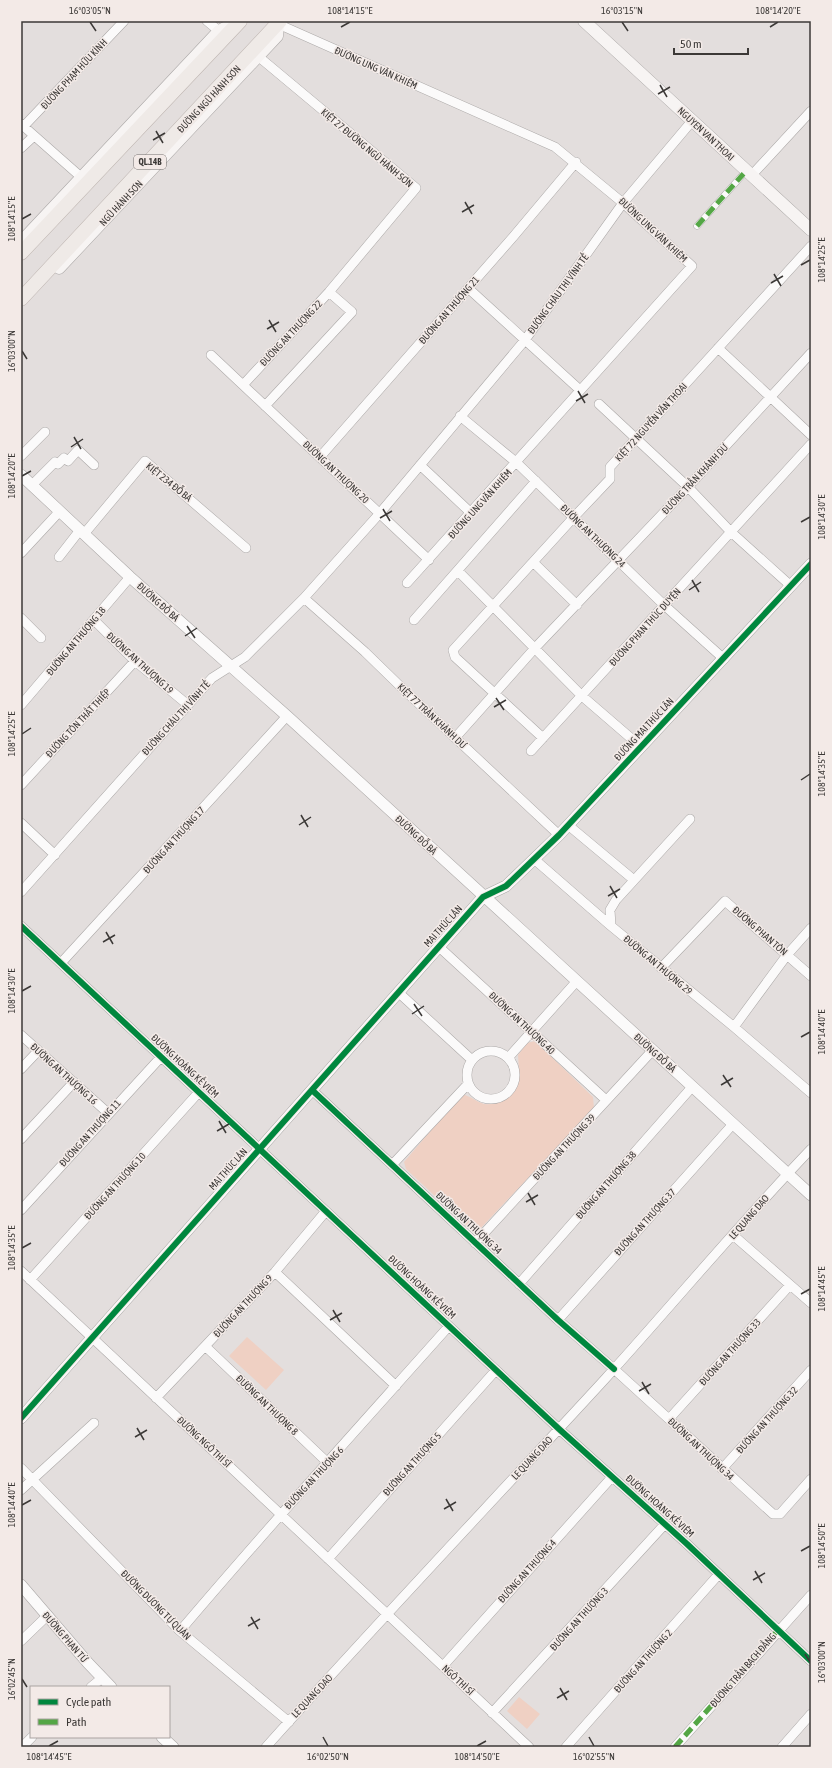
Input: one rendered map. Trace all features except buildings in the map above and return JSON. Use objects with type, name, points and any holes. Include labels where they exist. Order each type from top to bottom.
[{"type":"highway","name":"QL.14B","points":[[21,253],[239,21]]},
{"type":"highway","name":"ĐƯỜNG NGŨ HÀNH SƠN","points":[[21,299],[255,54],[279,22]]},
{"type":"main road","points":[[21,242],[219,31],[239,21]]},
{"type":"main road","name":"NGUYEN VAN THOAI","points":[[584,21],[811,230]]},
{"type":"main road","name":"NGŨ HÀNH SƠN","points":[[21,308],[255,54]]},
{"type":"street","name":"ĐƯỜNG PHẠM HỮU KÍNH","points":[[81,177],[22,125],[124,21]]},
{"type":"street","points":[[207,21],[219,31]]},
{"type":"street","name":"ĐƯỜNG UNG VĂN KHIÊM","points":[[279,22],[555,147],[576,162],[692,266],[407,584]]},
{"type":"street","name":"KIỆT 27 ĐƯỜNG NGŨ HÀNH SƠN","points":[[255,54],[416,188],[329,292]]},
{"type":"street","points":[[697,226],[811,110]]},
{"type":"street","name":"ĐƯỜNG CHÂU THỊ VĨNH TẾ","points":[[21,892],[212,678],[245,657],[304,598],[380,513],[525,340],[623,203],[692,121]]},
{"type":"street","points":[[21,148],[34,136]]},
{"type":"street","name":"ĐƯỜNG AN THƯỢNG 21","points":[[320,457],[576,162]]},
{"type":"street","name":"KIỆT 72 NGUYỄN VĂN THOẠI","points":[[494,694],[453,654],[453,650],[610,479],[610,467],[811,246]]},
{"type":"street","points":[[468,288],[580,390]]},
{"type":"street","name":"ĐƯỜNG AN THƯỢNG 22","points":[[242,385],[329,292],[352,312],[265,406]]},
{"type":"street","points":[[718,348],[811,435]]},
{"type":"street","name":"ĐƯỜNG TRẦN KHÁNH DƯ","points":[[455,738],[535,648],[688,487],[811,353]]},
{"type":"street","name":"ĐƯỜNG AN THƯỢNG 20","points":[[211,354],[242,385],[429,560]]},
{"type":"street","points":[[599,404],[637,437],[688,487],[730,532],[791,586]]},
{"type":"street","name":"ĐƯỜNG AN THƯỢNG 24","points":[[460,416],[517,463],[664,605],[724,659]]},
{"type":"street","points":[[21,456],[45,432]]},
{"type":"street","name":"ĐƯỜNG PHAN THÚC DUYỆN","points":[[530,751],[582,696],[811,444]]},
{"type":"street","points":[[32,485],[55,462],[58,464],[64,458],[68,461],[78,450],[94,465]]},
{"type":"street","name":"KIỆT 234 ĐỖ BÁ","points":[[82,532],[145,461],[246,548]]},
{"type":"street","points":[[420,465],[471,513]]},
{"type":"street","name":"ĐƯỜNG ĐỖ BÁ","points":[[21,475],[130,577],[287,716],[482,897],[811,1195]]},
{"type":"street","points":[[414,620],[536,481]]},
{"type":"street","points":[[21,553],[60,511]]},
{"type":"street","points":[[59,556],[82,532]]},
{"type":"street","points":[[533,562],[577,604]]},
{"type":"street","name":"ĐƯỜNG MAI THÚC LÂN","points":[[482,897],[506,886],[559,835],[640,746],[724,659],[811,564]]},
{"type":"street","points":[[458,571],[582,696],[640,746]]},
{"type":"street","name":"ĐƯỜNG AN THƯỢNG 18","points":[[21,705],[130,577]]},
{"type":"street","name":"KIỆT 77 TRẦN KHÁNH DƯ","points":[[304,598],[365,652],[559,835]]},
{"type":"street","points":[[21,618],[41,638]]},
{"type":"street","name":"ĐƯỜNG AN THƯỢNG 19","points":[[94,620],[135,661],[188,705]]},
{"type":"street","name":"ĐƯỜNG TÔN THẤT THIỆP","points":[[21,785],[135,661]]},
{"type":"street","points":[[494,694],[543,738]]},
{"type":"street","name":"ĐƯỜNG AN THƯỢNG 17","points":[[61,963],[287,716]]},
{"type":"street","points":[[611,926],[610,910],[634,880],[690,819]]},
{"type":"street","points":[[21,823],[55,855]]},
{"type":"street","points":[[568,825],[634,880]]},
{"type":"street","name":"ĐƯỜNG AN THƯỢNG 29","points":[[534,859],[611,926],[734,1027],[811,1093]]},
{"type":"street","name":"MAI THÚC LÂN","points":[[21,1418],[482,897]]},
{"type":"street","name":"ĐƯỜNG PHAN TÔN","points":[[661,968],[725,900],[811,976]]},
{"type":"street","name":"ĐƯỜNG HOÀNG KẾ VIÊM","points":[[21,926],[559,1429],[665,1524],[811,1661]]},
{"type":"street","points":[[734,1027],[787,955],[811,928]]},
{"type":"street","name":"ĐƯỜNG AN THƯỢNG 40","points":[[438,946],[606,1100]]},
{"type":"street","points":[[508,1058],[576,982]]},
{"type":"street","points":[[398,992],[472,1060]]},
{"type":"street","name":"ĐƯỜNG AN THƯỢNG 16","points":[[21,1035],[108,1113]]},
{"type":"street","name":"ĐƯỜNG AN THƯỢNG 39","points":[[475,1243],[652,1050]]},
{"type":"street","points":[[21,1069],[38,1051]]},
{"type":"street","points":[[486,1052],[501,1053],[508,1058],[515,1072],[512,1087],[507,1093],[493,1100],[485,1099],[472,1091],[468,1084],[467,1071],[472,1060],[486,1052]]},
{"type":"street","name":"ĐƯỜNG AN THƯỢNG 11","points":[[21,1210],[108,1113],[161,1057]]},
{"type":"street","points":[[21,1139],[74,1082]]},
{"type":"street","points":[[392,1165],[468,1084]]},
{"type":"street","name":"ĐƯỜNG AN THƯỢNG 38","points":[[519,1284],[692,1087]]},
{"type":"street","name":"ĐƯỜNG AN THƯỢNG 34","points":[[312,1090],[558,1320],[670,1419],[722,1469],[773,1514],[780,1514],[811,1479]]},
{"type":"street","name":"ĐƯỜNG AN THƯỢNG 10","points":[[30,1280],[199,1092]]},
{"type":"street","name":"ĐƯỜNG AN THƯỢNG 37","points":[[558,1320],[733,1124]]},
{"type":"street","name":"LE QUANG DAO","points":[[266,1747],[354,1652],[387,1613],[614,1369],[787,1174],[811,1149]]},
{"type":"street","name":"ĐƯỜNG AN THƯỢNG 9","points":[[156,1398],[275,1272],[326,1211]]},
{"type":"street","points":[[733,1235],[811,1303]]},
{"type":"street","name":"ĐƯỜNG NGÔ THÌ SĨ","points":[[21,1271],[387,1613]]},
{"type":"street","points":[[275,1272],[396,1386]]},
{"type":"street","name":"ĐƯỜNG AN THƯỢNG 33","points":[[670,1419],[790,1285]]},
{"type":"street","name":"ĐƯỜNG AN THƯỢNG 6","points":[[180,1631],[280,1514],[328,1463],[449,1326]]},
{"type":"street","name":"ĐƯỜNG AN THƯỢNG 8","points":[[205,1346],[328,1463]]},
{"type":"street","name":"ĐƯỜNG AN THƯỢNG 5","points":[[328,1559],[496,1370]]},
{"type":"street","name":"ĐƯỜNG AN THƯỢNG 32","points":[[722,1469],[811,1370]]},
{"type":"street","points":[[21,1490],[94,1423]]},
{"type":"street","name":"ĐƯỜNG DƯƠNG TỰ QUÁN","points":[[21,1468],[180,1631],[288,1722]]},
{"type":"street","name":"ĐƯỜNG AN THƯỢNG 4","points":[[442,1666],[612,1477]]},
{"type":"street","name":"ĐƯỜNG AN THƯỢNG 3","points":[[492,1713],[665,1524]]},
{"type":"street","name":"ĐƯỜNG AN THƯỢNG 2","points":[[566,1747],[719,1574]]},
{"type":"street","name":"ĐƯỜNG PHAN TỨ","points":[[21,1585],[110,1686]]},
{"type":"street","name":"ĐƯỜNG TRẦN BẠCH ĐẰNG","points":[[675,1747],[778,1629],[811,1595]]},
{"type":"street","name":"NGÔ THÌ SĨ","points":[[387,1613],[529,1747]]},
{"type":"street","points":[[21,1641],[47,1616]]},
{"type":"street","points":[[92,1686],[102,1678]]},
{"type":"street","points":[[782,1747],[811,1714]]},
{"type":"street","points":[[22,1747],[31,1738]]},
{"type":"street","points":[[163,1738],[172,1747]]},
{"type":"shaded area","points":[[535,1041],[593,1097],[594,1108],[479,1230],[469,1228],[406,1169],[404,1162],[462,1094],[484,1104],[502,1101],[509,1097],[517,1087],[519,1075],[518,1055],[527,1043]]},
{"type":"shaded area","points":[[247,1337],[284,1370],[266,1390],[229,1356]]},
{"type":"shaded area","points":[[519,1697],[540,1714],[527,1729],[507,1711]]},
{"type":"marked path","points":[[697,226],[746,171]]},
{"type":"marked path","points":[[675,1747],[779,1629]]},
{"type":"cycle path","points":[[21,1418],[483,897],[506,886],[559,835],[811,564]]},
{"type":"cycle path","points":[[21,926],[559,1429],[687,1544],[811,1661]]},
{"type":"cycle path","points":[[312,1090],[558,1320],[614,1369]]}]
